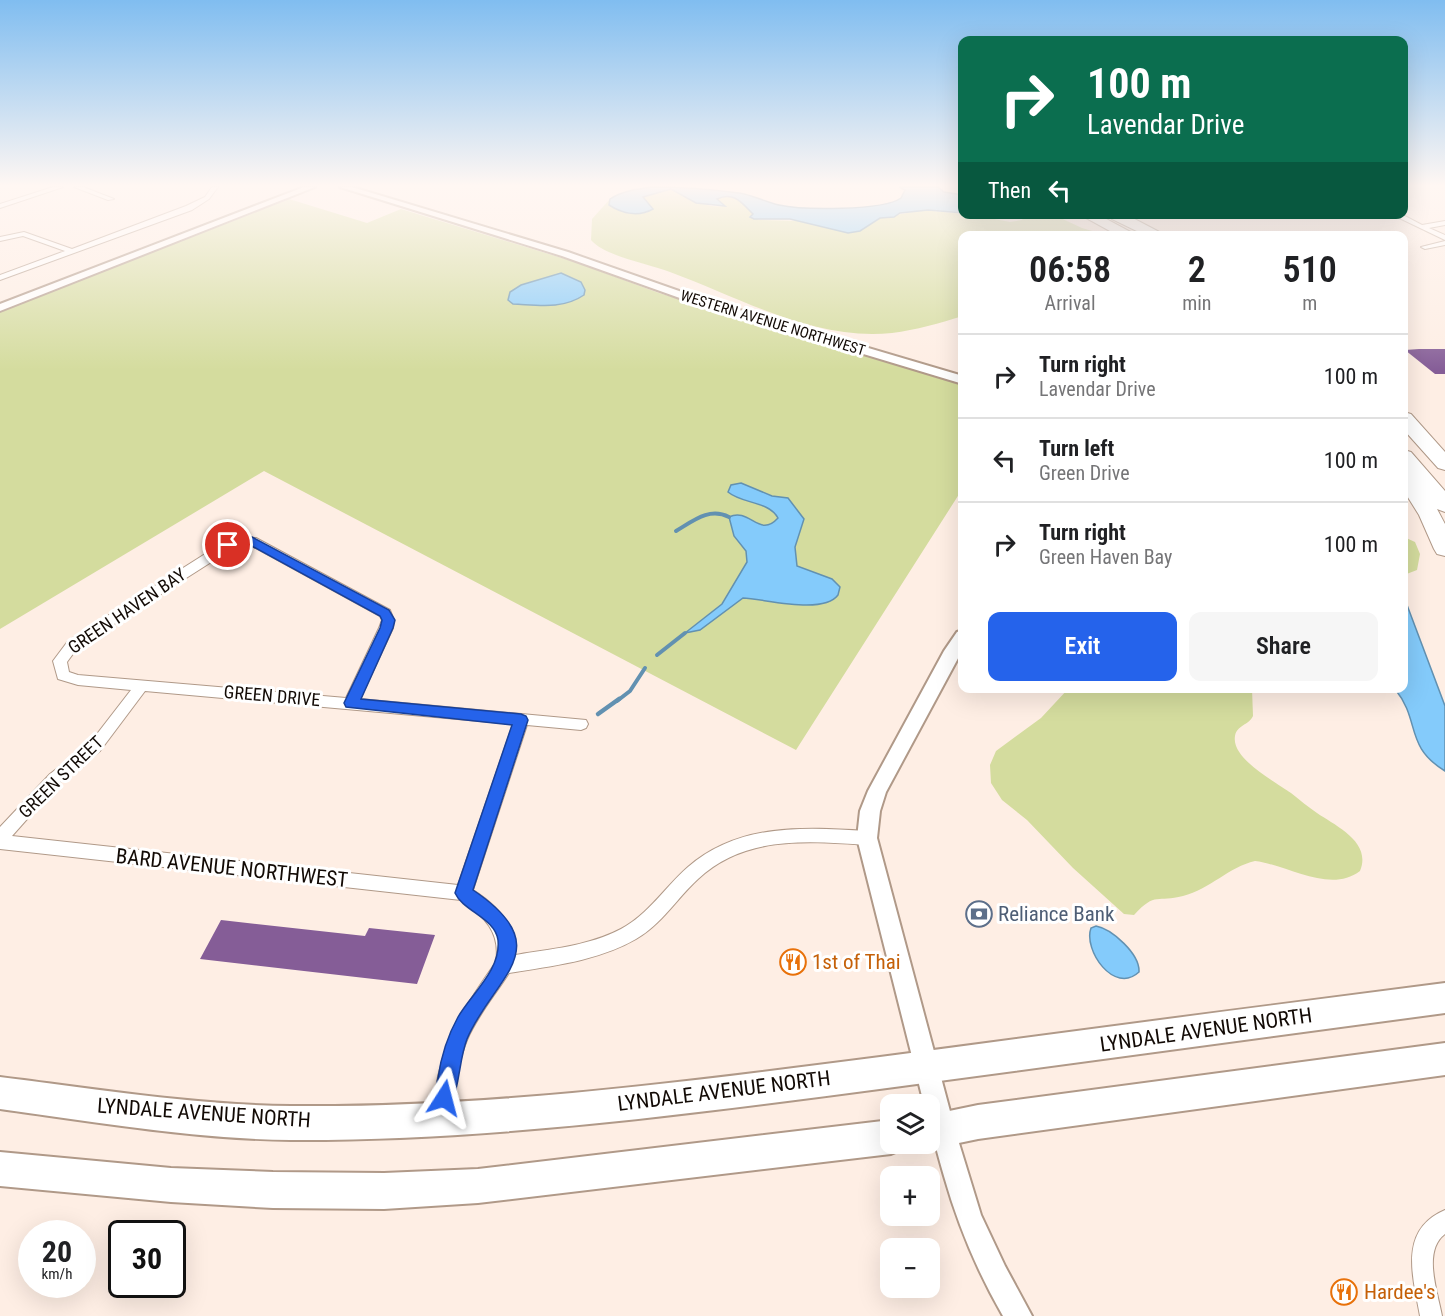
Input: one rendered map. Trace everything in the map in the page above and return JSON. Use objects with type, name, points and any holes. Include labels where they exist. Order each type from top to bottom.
[{"type":"highway","points":[[1408,410],[1445,447]]},
{"type":"highway","points":[[1408,422],[1445,464]]},
{"type":"highway","points":[[1408,461],[1445,505]]},
{"type":"highway","points":[[1408,480],[1430,515],[1445,549]]},
{"type":"highway","name":"LYNDALE AVENUE NORTH","points":[[0,1093],[162,1114],[289,1123],[442,1118],[598,1106],[764,1088],[1445,998]]},
{"type":"highway","points":[[940,1130],[978,1122],[1445,1059]]},
{"type":"highway","points":[[0,1169],[171,1185],[273,1190],[384,1191],[478,1186],[880,1138]]},
{"type":"street","points":[[64,248],[71,251]]},
{"type":"street","points":[[0,278],[78,248]]},
{"type":"street","points":[[0,308],[153,248]]},
{"type":"street","name":"WESTERN AVENUE NORTHWEST","points":[[547,248],[694,300],[958,379]]},
{"type":"street","name":"GREEN HAVEN BAY","points":[[142,685],[67,677],[63,675],[56,655],[228,545],[236,541],[252,541],[385,613],[388,620],[386,628],[351,703]]},
{"type":"street","points":[[930,1094],[926,1066],[867,838],[870,811],[882,782],[958,643]]},
{"type":"street","name":"GREEN DRIVE","points":[[142,685],[581,724]]},
{"type":"street","name":"GREEN STREET","points":[[1,836],[55,778],[95,747],[142,685]]},
{"type":"street","points":[[442,1118],[447,1079],[458,1037],[504,965],[507,938],[502,928],[482,906],[464,893],[521,720]]},
{"type":"street","points":[[504,965],[597,947],[627,935],[655,915],[688,878],[706,863],[747,842],[782,834],[867,838]]},
{"type":"street","name":"BARD AVENUE NORTHWEST","points":[[1,836],[464,893]]},
{"type":"street","points":[[940,1142],[969,1218],[995,1276],[1018,1316]]},
{"type":"street","points":[[1431,1316],[1421,1271],[1422,1250],[1429,1233],[1445,1221]]},
{"type":"green space","points":[[163,248],[530,248],[659,293],[958,383],[958,496],[796,750],[264,471],[0,629],[0,312]]},
{"type":"green space","points":[[601,248],[958,248],[958,317],[892,333],[863,334],[834,330],[778,315],[670,272]]},
{"type":"green space","points":[[1408,539],[1415,542],[1420,554],[1417,570],[1408,573]]},
{"type":"green space","points":[[1064,693],[1252,693],[1253,716],[1236,732],[1235,736],[1240,753],[1256,769],[1350,836],[1357,843],[1361,852],[1360,871],[1336,880],[1322,879],[1255,861],[1237,868],[1193,893],[1152,900],[1134,915],[1124,914],[1073,868],[1027,820],[1002,800],[991,783],[990,765],[996,751],[1041,718]]},
{"type":"water","points":[[561,273],[581,282],[585,290],[584,295],[567,303],[549,306],[513,304],[508,300],[510,292],[521,285]]},
{"type":"water","points":[[741,483],[772,496],[788,498],[804,519],[795,547],[797,566],[832,579],[840,587],[838,595],[831,601],[807,605],[743,598],[700,630],[685,633],[722,604],[747,562],[746,551],[734,536],[729,517],[743,516],[765,525],[771,524],[778,518],[768,508],[740,499],[728,492],[731,485]]},
{"type":"water","points":[[1408,608],[1445,706],[1445,771],[1432,762],[1418,743],[1403,701],[1398,693],[1408,693]]},
{"type":"water","points":[[1096,926],[1110,932],[1124,943],[1135,958],[1139,972],[1129,978],[1120,978],[1103,967],[1096,958],[1090,937],[1091,928]]},
{"type":"building","points":[[1445,349],[1445,374],[1435,374],[1408,352],[1408,350]]},
{"type":"building","points":[[221,920],[365,936],[369,928],[435,935],[417,984],[200,959]]},
{"type":"waterway","points":[[676,531],[708,514],[722,514],[729,517]]},
{"type":"waterway","points":[[657,655],[685,633]]},
{"type":"waterway","points":[[617,701],[630,691],[645,668]]},
{"type":"waterway","points":[[598,714],[619,699]]},
{"type":"place","name":"Reliance Bank","points":[[979,914]]},
{"type":"place","name":"1st of Thai","points":[[793,962]]},
{"type":"place","name":"Hardee's","points":[[1344,1292]]},
{"type":"route","points":[[228,545],[236,541],[252,541],[385,613],[388,620],[386,628],[351,703],[521,720],[464,893],[482,906],[502,928],[507,938],[506,958],[504,965],[458,1037],[452,1054],[444,1098]]}]
